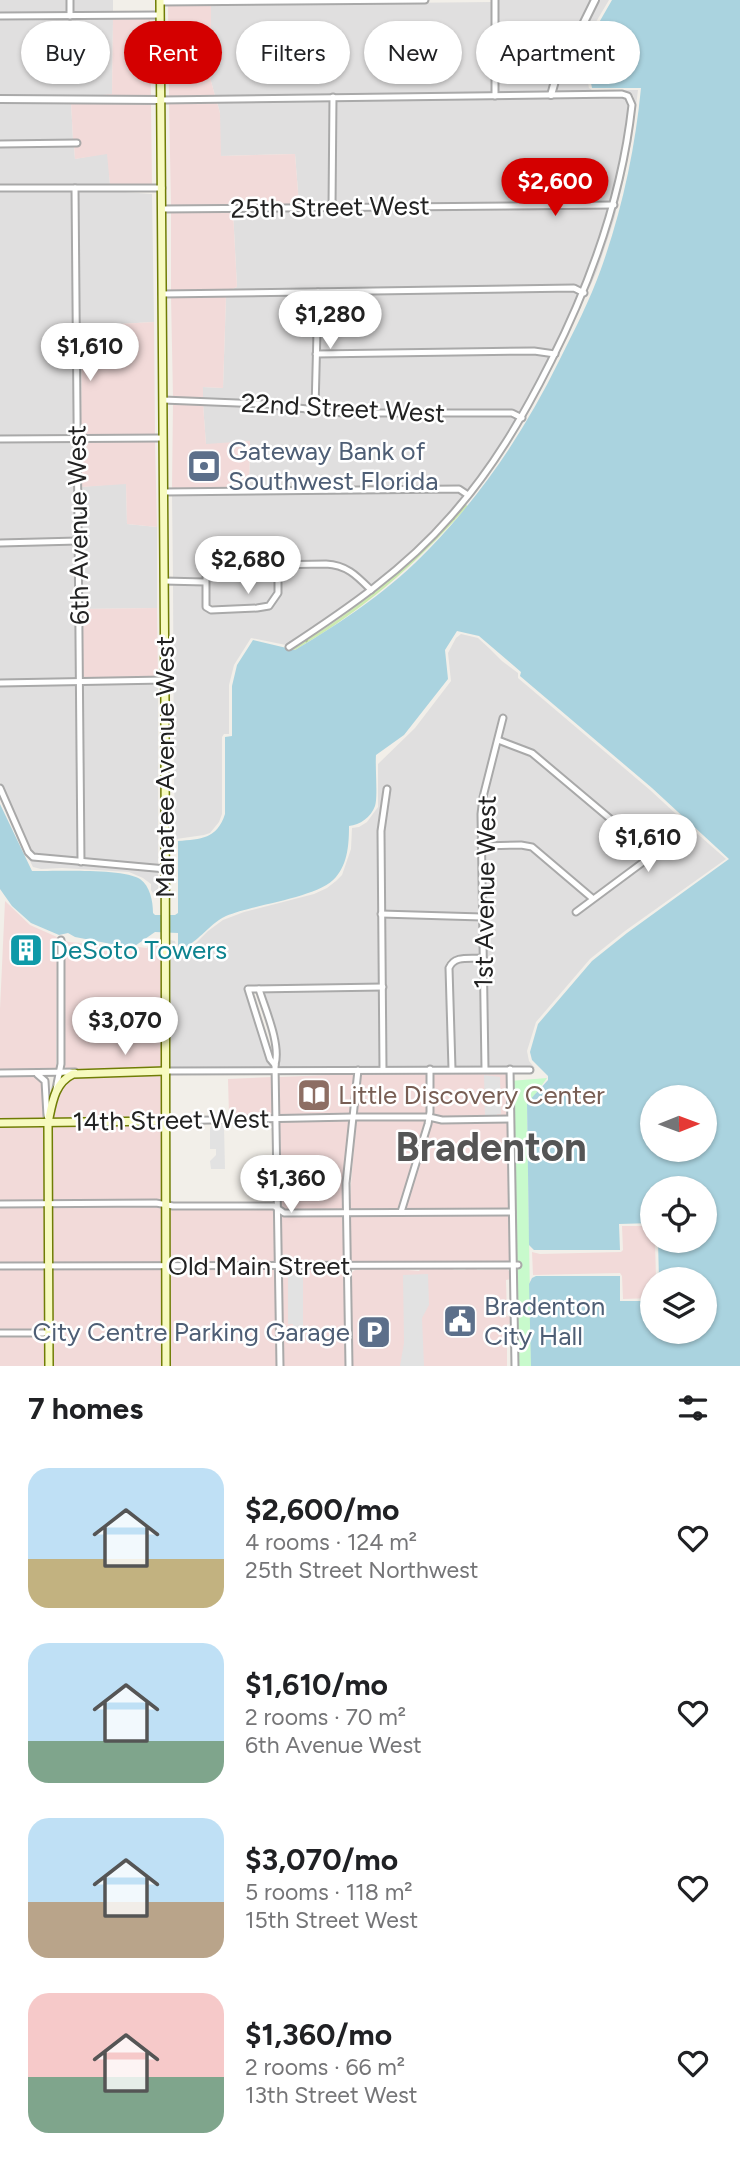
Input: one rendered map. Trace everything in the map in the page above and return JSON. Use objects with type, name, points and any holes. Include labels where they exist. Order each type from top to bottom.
[{"type":"main road","name":"Manatee Avenue West","points":[[160,1],[166,869],[166,1366]]},
{"type":"main road","points":[[49,1366],[48,1123],[55,1092],[67,1077],[85,1072],[166,1071]]},
{"type":"main road","name":"14th Street West","points":[[0,1123],[166,1121]]},
{"type":"street","points":[[70,0],[70,16]]},
{"type":"street","points":[[160,1],[425,0]]},
{"type":"street","points":[[495,0],[495,96]]},
{"type":"street","points":[[551,95],[555,81],[595,0]]},
{"type":"street","points":[[0,16],[160,15]]},
{"type":"street","points":[[0,99],[161,100],[622,94],[630,98],[632,105],[628,137],[614,205],[602,244],[584,293],[522,418],[503,448],[450,518],[389,577],[337,616],[289,647]]},
{"type":"street","points":[[332,207],[333,97]]},
{"type":"street","points":[[0,144],[78,143]]},
{"type":"street","points":[[0,188],[162,188]]},
{"type":"street","name":"6th Avenue West","points":[[75,188],[81,862]]},
{"type":"street","name":"25th Street West","points":[[162,209],[614,205]]},
{"type":"street","points":[[162,294],[573,288],[584,293]]},
{"type":"street","points":[[315,409],[318,292]]},
{"type":"street","points":[[316,354],[534,351],[555,354]]},
{"type":"street","name":"22nd Street West","points":[[163,400],[263,404],[370,414],[512,413],[522,418]]},
{"type":"street","points":[[0,439],[163,438]]},
{"type":"street","points":[[164,492],[459,489],[468,495]]},
{"type":"street","points":[[0,543],[78,541]]},
{"type":"street","points":[[278,565],[278,593],[272,603],[264,608],[208,609],[205,604],[206,566],[326,564],[352,572],[371,590]]},
{"type":"street","points":[[164,581],[205,582]]},
{"type":"street","points":[[0,683],[165,680]]},
{"type":"street","name":"1st Avenue West","points":[[485,1069],[482,804],[503,718]]},
{"type":"street","points":[[498,740],[532,753],[652,855]]},
{"type":"street","points":[[0,788],[31,855],[166,869]]},
{"type":"street","points":[[383,1069],[380,831],[387,789]]},
{"type":"street","points":[[576,912],[689,828]]},
{"type":"street","points":[[481,846],[521,845],[532,848],[593,898]]},
{"type":"street","points":[[381,914],[482,917]]},
{"type":"street","points":[[55,1092],[61,1034],[61,940]]},
{"type":"street","points":[[452,1069],[450,963],[456,959],[483,958]]},
{"type":"street","points":[[253,989],[383,987]]},
{"type":"street","points":[[253,989],[270,1059],[275,1067]]},
{"type":"street","points":[[253,989],[275,1043],[280,1366]]},
{"type":"street","points":[[166,1071],[275,1067],[530,1070]]},
{"type":"street","points":[[401,1212],[429,1118],[430,1069]]},
{"type":"street","points":[[510,1069],[515,1265],[514,1366]]},
{"type":"street","points":[[349,1366],[346,1183],[358,1070]]},
{"type":"street","points":[[31,1072],[45,1081],[48,1123]]},
{"type":"street","points":[[0,1073],[85,1072]]},
{"type":"street","name":"14th Street West","points":[[166,1121],[353,1117],[510,1119]]},
{"type":"street","points":[[0,1204],[156,1203],[274,1206],[284,1213],[512,1212]]},
{"type":"street","name":"Old Main Street","points":[[0,1266],[515,1265]]},
{"type":"street","points":[[0,1333],[49,1333]]},
{"type":"shaded area","points":[[0,0],[66,0],[67,13],[0,13]]},
{"type":"shaded area","points":[[73,0],[113,0],[113,13],[73,13]]},
{"type":"shaded area","points":[[498,0],[592,0],[582,21],[498,21]]},
{"type":"shaded area","points":[[599,0],[609,0],[597,21],[588,21]]},
{"type":"shaded area","points":[[492,2],[492,21],[476,21],[476,84],[492,84],[492,93],[215,96],[212,84],[222,84],[222,21],[211,21],[211,5]]},
{"type":"shaded area","points":[[168,5],[211,5],[211,21],[168,21]]},
{"type":"shaded area","points":[[113,18],[112,95],[0,96],[0,19]]},
{"type":"shaded area","points":[[113,18],[150,18],[150,21],[124,21],[124,84],[151,84],[151,97],[93,96],[112,94]]},
{"type":"shaded area","points":[[169,84],[212,84],[215,96],[169,97]]},
{"type":"shaded area","points":[[499,84],[551,84],[549,92],[499,93]]},
{"type":"shaded area","points":[[557,84],[588,84],[592,90],[638,90],[632,138],[614,220],[588,291],[616,208],[636,105],[633,95],[623,91],[555,92]]},
{"type":"shaded area","points":[[622,97],[629,105],[611,202],[336,204],[336,100]]},
{"type":"shaded area","points":[[330,100],[329,204],[299,204],[295,154],[220,156],[220,113],[217,102]]},
{"type":"shaded area","points":[[0,102],[71,102],[73,140],[0,141]]},
{"type":"shaded area","points":[[71,102],[151,102],[152,185],[110,185],[107,154],[75,159],[74,146],[80,146],[80,140],[73,140]]},
{"type":"shaded area","points":[[169,102],[217,102],[220,113],[221,156],[295,154],[299,204],[171,206]]},
{"type":"shaded area","points":[[74,146],[75,159],[108,153],[110,185],[0,185],[0,147]]},
{"type":"shaded area","points":[[0,191],[72,191],[74,436],[0,436]]},
{"type":"shaded area","points":[[78,191],[152,194],[154,322],[82,326],[81,430]]},
{"type":"shaded area","points":[[609,207],[582,289],[573,285],[230,290],[237,287],[233,211]]},
{"type":"shaded area","points":[[233,211],[237,287],[230,290],[171,291],[171,212]]},
{"type":"shaded area","points":[[573,291],[580,294],[553,351],[534,348],[320,351],[322,295]]},
{"type":"shaded area","points":[[315,295],[311,406],[203,399],[202,387],[223,388],[226,296]]},
{"type":"shaded area","points":[[226,296],[223,388],[203,387],[203,399],[173,397],[171,297]]},
{"type":"shaded area","points":[[154,322],[155,435],[81,435],[82,326]]},
{"type":"shaded area","points":[[550,356],[520,414],[512,410],[370,411],[318,407],[320,357]]},
{"type":"shaded area","points":[[173,403],[203,404],[206,444],[250,441],[249,488],[172,489]]},
{"type":"shaded area","points":[[203,404],[287,409],[342,416],[499,415],[517,419],[468,491],[459,487],[249,488],[250,441],[206,445]]},
{"type":"shaded area","points":[[74,441],[75,538],[0,540],[0,442]]},
{"type":"shaded area","points":[[81,441],[155,441],[157,527],[127,524],[126,484],[81,487]]},
{"type":"shaded area","points":[[126,483],[127,524],[157,527],[157,608],[82,609],[81,487]]},
{"type":"shaded area","points":[[458,492],[464,496],[447,516],[408,555],[371,586],[348,566],[326,561],[206,563],[203,566],[202,579],[173,578],[172,495]]},
{"type":"shaded area","points":[[75,544],[77,678],[0,680],[0,546]]},
{"type":"shaded area","points":[[326,567],[344,571],[366,590],[335,614],[286,645],[251,638],[234,665],[229,685],[229,734],[222,737],[222,814],[210,833],[176,839],[173,584],[202,585],[202,604],[206,611],[264,611],[274,605],[282,590],[281,568]]},
{"type":"shaded area","points":[[275,568],[275,592],[267,603],[256,606],[209,605],[209,569]]},
{"type":"shaded area","points":[[157,608],[158,678],[83,678],[82,609]]},
{"type":"shaded area","points":[[461,634],[478,638],[518,673],[518,678],[688,825],[653,851],[534,751],[502,738],[507,716],[501,714],[478,804],[479,914],[385,911],[384,831],[389,789],[383,788],[377,831],[379,984],[245,986],[271,1067],[169,1068],[170,940],[175,941],[177,952],[186,950],[223,920],[314,894],[327,888],[342,875],[351,849],[352,828],[367,822],[378,807],[378,764],[415,728],[451,681],[448,653]]},
{"type":"shaded area","points":[[158,683],[158,866],[84,859],[83,684]]},
{"type":"shaded area","points":[[77,684],[78,858],[37,854],[31,851],[0,782],[0,686]]},
{"type":"shaded area","points":[[500,743],[530,756],[648,854],[593,894],[533,845],[521,842],[484,843],[485,805]]},
{"type":"shaded area","points":[[692,829],[726,859],[590,959],[536,1022],[527,1051],[529,1061],[535,1068],[488,1066],[484,849],[530,850],[588,898],[572,911],[576,916]]},
{"type":"shaded area","points":[[28,857],[36,860],[158,871],[158,898],[151,890],[151,884],[129,872],[41,869],[33,867]]},
{"type":"shaded area","points":[[5,901],[30,925],[57,937],[56,1069],[0,1070]]},
{"type":"shaded area","points":[[385,917],[479,920],[479,955],[456,956],[446,964],[449,1066],[386,1066]]},
{"type":"shaded area","points":[[156,938],[162,939],[162,1068],[63,1069],[64,940],[133,950],[138,947],[147,948]]},
{"type":"shaded area","points":[[479,961],[481,1066],[455,1066],[452,968],[457,962]]},
{"type":"shaded area","points":[[379,990],[380,1067],[278,1067],[278,1043],[263,991]]},
{"type":"shaded area","points":[[427,1072],[426,1115],[357,1114],[361,1074]]},
{"type":"shaded area","points":[[434,1072],[507,1072],[507,1117],[433,1115]]},
{"type":"shaded area","points":[[162,1074],[163,1118],[52,1120],[58,1093],[63,1084],[74,1077]]},
{"type":"shaded area","points":[[354,1074],[350,1114],[280,1115],[279,1077]]},
{"type":"shaded area","points":[[31,1075],[42,1082],[44,1120],[0,1120],[0,1076]]},
{"type":"shaded area","points":[[484,1075],[500,1077],[501,1114],[497,1116],[485,1116]]},
{"type":"shaded area","points":[[272,1077],[273,1115],[229,1115],[228,1079]]},
{"type":"shaded area","points":[[349,1120],[342,1210],[285,1210],[281,1207],[280,1121]]},
{"type":"shaded area","points":[[356,1120],[425,1120],[398,1209],[349,1210]]},
{"type":"shaded area","points":[[432,1121],[507,1122],[509,1209],[405,1209]]},
{"type":"shaded area","points":[[215,1123],[224,1127],[225,1169],[211,1169],[210,1161],[216,1155],[216,1149],[210,1149],[210,1128]]},
{"type":"shaded area","points":[[163,1124],[163,1202],[51,1201],[51,1125]]},
{"type":"shaded area","points":[[0,1126],[45,1126],[45,1201],[0,1201]]},
{"type":"shaded area","points":[[45,1206],[45,1263],[0,1263],[0,1207]]},
{"type":"shaded area","points":[[51,1207],[163,1208],[163,1263],[52,1263]]},
{"type":"shaded area","points":[[170,1209],[273,1209],[276,1262],[170,1263]]},
{"type":"shaded area","points":[[281,1214],[342,1216],[344,1263],[282,1262]]},
{"type":"shaded area","points":[[509,1215],[510,1262],[350,1263],[349,1216]]},
{"type":"shaded area","points":[[622,1226],[640,1226],[640,1253],[655,1253],[656,1267],[640,1267],[640,1298],[623,1299],[620,1273],[533,1275],[532,1252],[540,1254],[623,1250]]},
{"type":"shaded area","points":[[276,1268],[276,1366],[170,1366],[170,1269]]},
{"type":"shaded area","points":[[282,1268],[344,1269],[345,1366],[283,1366]]},
{"type":"shaded area","points":[[387,1268],[419,1271],[421,1268],[507,1269],[511,1279],[506,1280],[507,1316],[511,1317],[511,1323],[507,1325],[507,1366],[353,1366],[351,1273],[355,1270]]},
{"type":"shaded area","points":[[0,1269],[45,1269],[46,1330],[0,1330]]},
{"type":"shaded area","points":[[52,1269],[163,1269],[163,1366],[53,1366]]},
{"type":"shaded area","points":[[428,1274],[429,1305],[422,1318],[424,1366],[400,1366],[404,1343],[403,1275]]},
{"type":"shaded area","points":[[288,1275],[303,1275],[303,1330],[293,1330],[293,1324],[288,1324]]},
{"type":"shaded area","points":[[0,1336],[46,1336],[46,1366],[0,1366]]},
{"type":"green space","points":[[466,505],[468,506],[428,548],[388,585],[320,635],[295,650],[292,649],[385,584],[427,546]]},
{"type":"green space","points":[[547,1078],[527,1106],[531,1366],[516,1366],[510,1081]]},
{"type":"water","points":[[612,0],[740,0],[740,1366],[531,1366],[529,1284],[536,1276],[620,1276],[620,1301],[640,1301],[640,1344],[717,1344],[717,1267],[659,1267],[658,1253],[717,1253],[717,1176],[640,1176],[640,1223],[619,1224],[620,1250],[534,1250],[529,1245],[527,1103],[548,1080],[548,1076],[532,1060],[530,1052],[538,1024],[592,961],[729,859],[652,788],[520,676],[521,672],[479,636],[457,631],[445,650],[448,679],[404,735],[376,755],[375,806],[365,820],[349,826],[343,866],[328,884],[301,895],[226,916],[178,950],[178,933],[155,932],[132,948],[75,937],[68,933],[59,935],[31,923],[12,906],[0,889],[0,804],[32,871],[88,871],[132,875],[146,886],[155,915],[178,913],[178,841],[201,838],[213,833],[225,814],[225,737],[232,736],[232,686],[237,665],[253,640],[295,650],[366,604],[399,577],[450,527],[486,482],[546,387],[587,304],[609,247],[627,180],[635,134],[641,88],[592,88],[591,84],[640,84],[640,21],[600,21]]},
{"type":"place","name":"Gateway Bank of Southwest Florida","points":[[204,466]]},
{"type":"place","name":"DeSoto Towers","points":[[26,950]]},
{"type":"place","name":"Little Discovery Center","points":[[314,1095]]},
{"type":"place","name":"Bradenton City Hall","points":[[460,1321]]},
{"type":"place","name":"City Centre Parking Garage","points":[[374,1332]]},
{"type":"district","name":"Bradenton","points":[[491,1147]]}]
